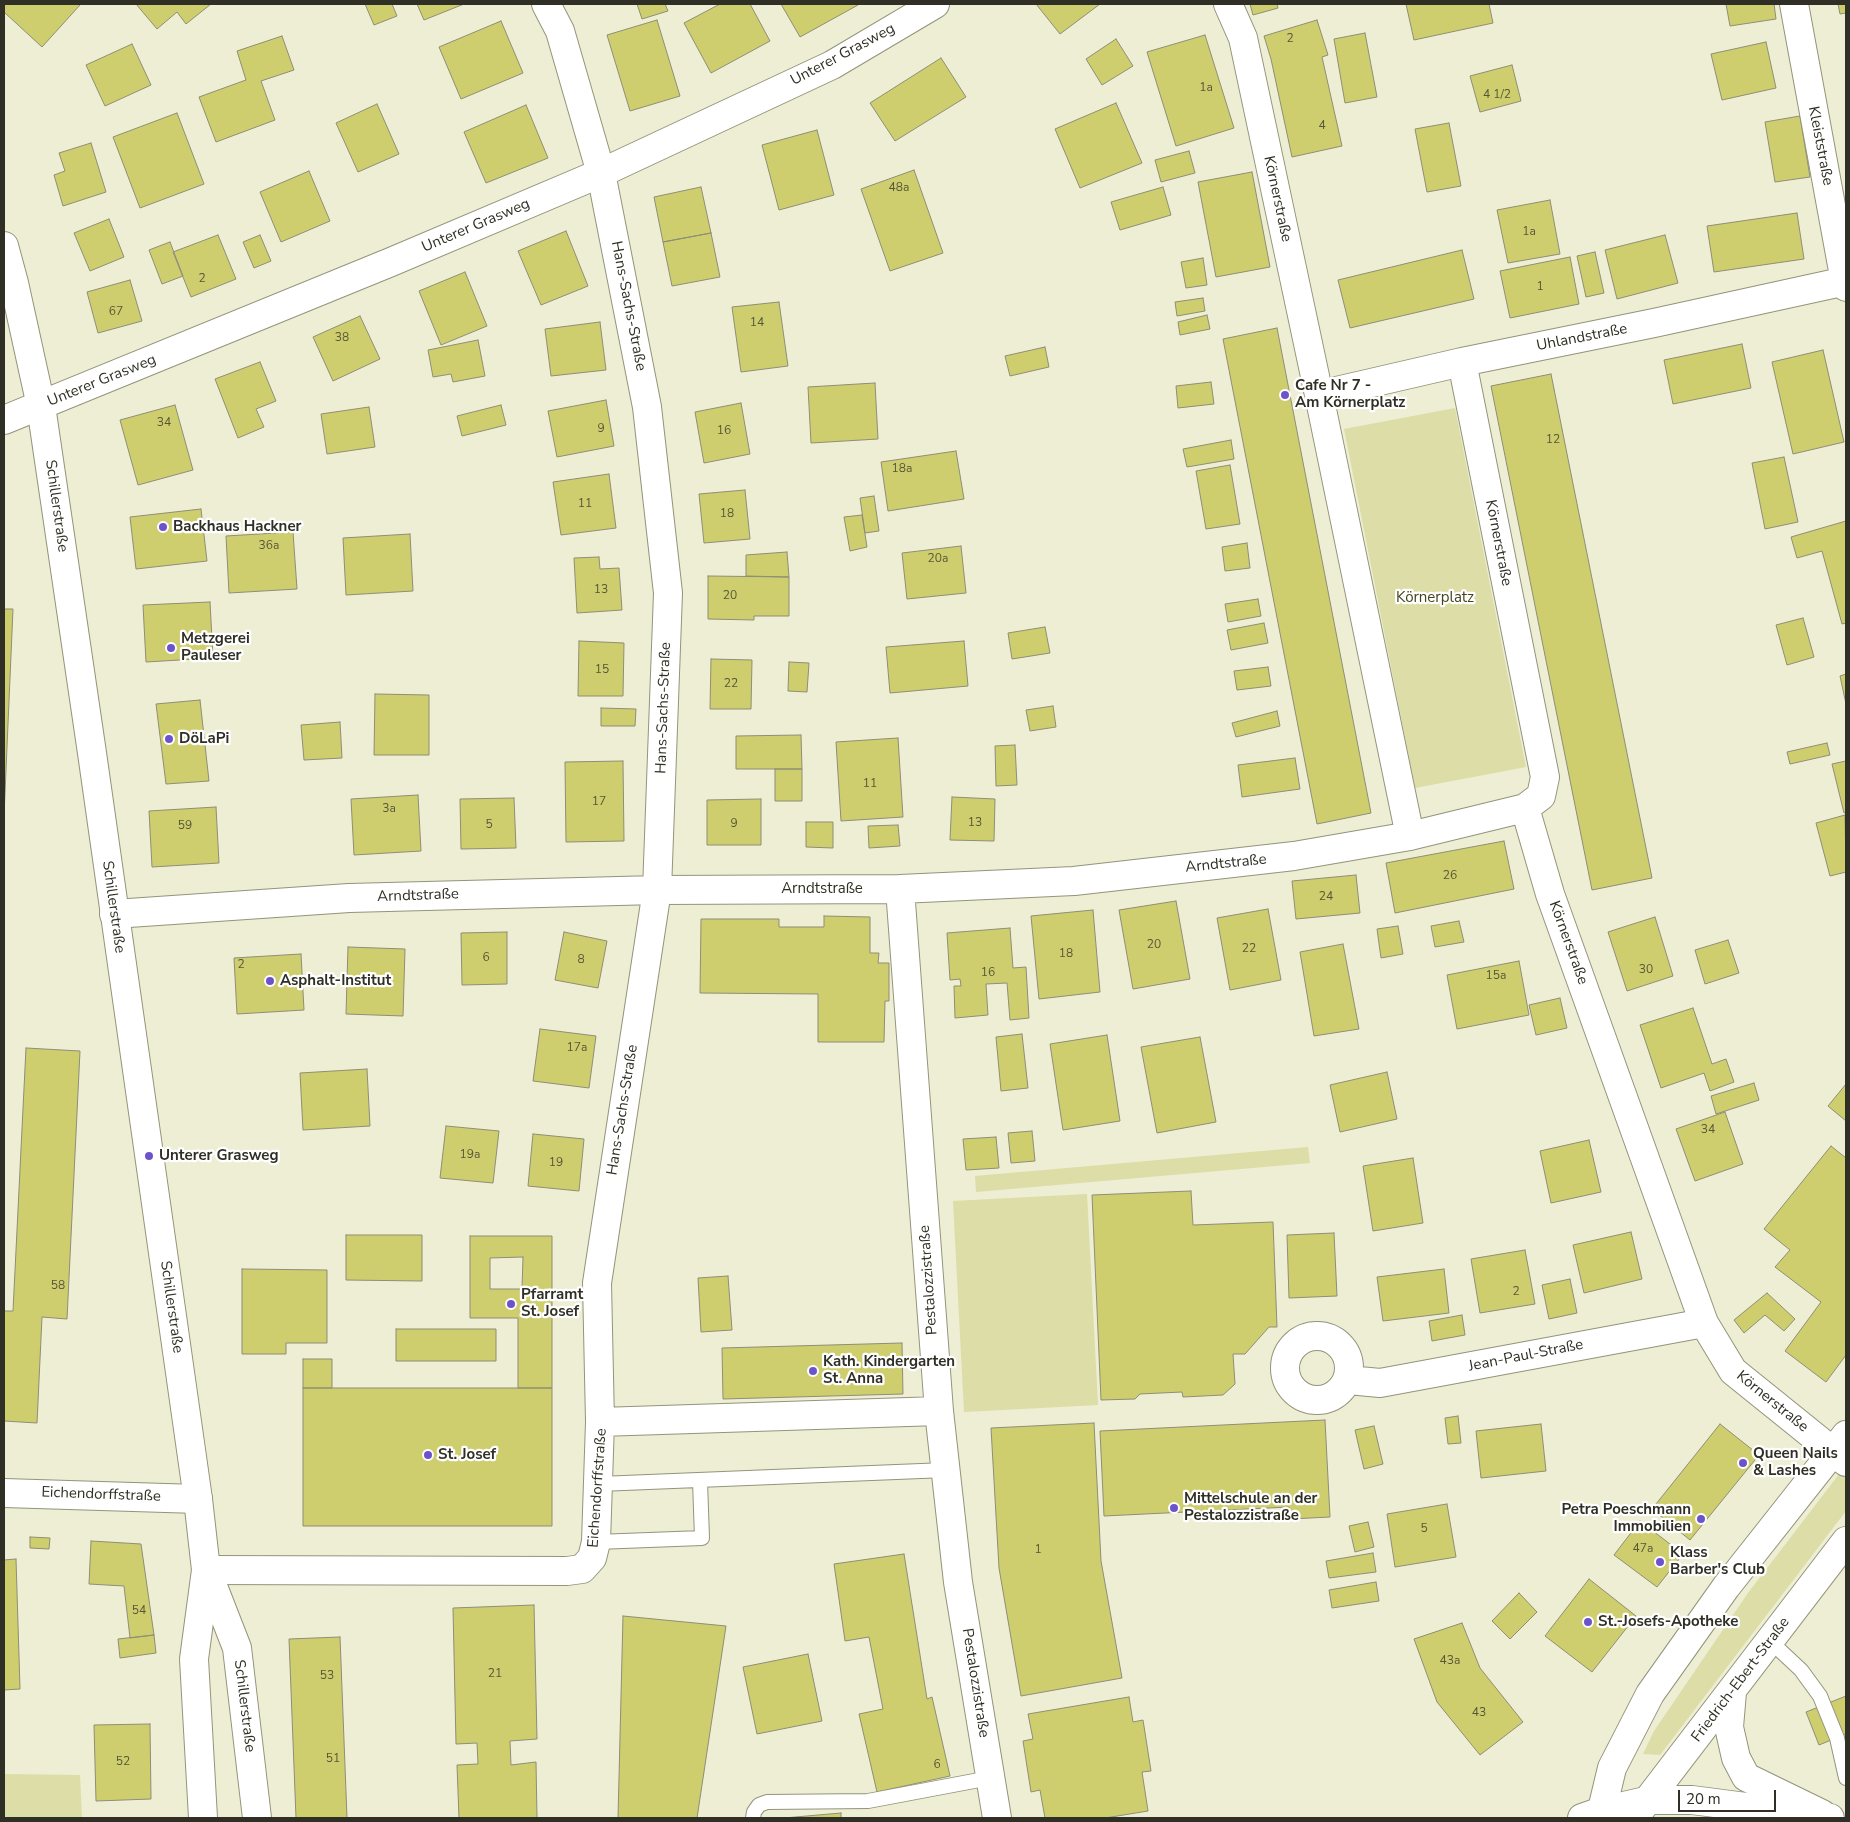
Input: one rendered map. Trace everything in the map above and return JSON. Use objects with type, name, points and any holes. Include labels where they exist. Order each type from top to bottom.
[{"type":"street","name":"Hans-Sachs-Straße","points":[[546,4],[560,31],[601,173],[648,407],[668,594],[657,890],[597,1283],[600,1422]]},
{"type":"street","name":"Unterer Grasweg","points":[[4,420],[391,262],[601,173],[832,65],[935,4]]},
{"type":"street","name":"Körnerstraße","points":[[1228,4],[1243,38],[1410,836]]},
{"type":"street","name":"Kleiststraße","points":[[1794,4],[1846,283]]},
{"type":"street","name":"Schillerstraße","points":[[4,246],[41,406],[198,1499],[206,1570],[194,1659],[203,1818]]},
{"type":"street","name":"Uhlandstraße","points":[[1319,395],[1462,362],[1846,283]]},
{"type":"street","name":"Körnerstraße","points":[[1462,362],[1545,777],[1541,796],[1525,808],[1550,894],[1704,1323],[1733,1371],[1842,1450]]},
{"type":"street","name":"Arndtstraße","points":[[114,914],[349,898],[657,890],[900,889],[1074,881],[1294,856],[1410,836],[1525,808]]},
{"type":"street","name":"Pestalozzistraße","points":[[900,889],[939,1411],[958,1582],[997,1818]]},
{"type":"street","name":"Jean-Paul-Straße","points":[[1348,1380],[1380,1383],[1704,1323]]},
{"type":"street","name":"Eichendorffstraße","points":[[206,1570],[567,1571],[582,1569],[592,1558],[596,1542],[600,1422],[939,1411]]},
{"type":"street","points":[[1830,1818],[1692,1800],[1595,1816],[1612,1768],[1650,1694],[1726,1587],[1842,1450]]},
{"type":"street","name":"Eichendorffstraße","points":[[4,1493],[198,1499]]},
{"type":"street","name":"Friedrich-Ebert-Straße","points":[[1642,1809],[1846,1541]]},
{"type":"street","name":"Schillerstraße","points":[[206,1570],[237,1648],[257,1818]]},
{"type":"street","points":[[1732,1692],[1729,1727],[1736,1758],[1746,1777],[1830,1818]]},
{"type":"lane","points":[[599,1484],[946,1470]]},
{"type":"lane","points":[[596,1542],[702,1538],[700,1481]]},
{"type":"lane","points":[[1770,1641],[1801,1670],[1820,1696],[1837,1738],[1846,1778]]},
{"type":"lane","points":[[753,1818],[754,1812],[759,1805],[767,1802],[868,1801],[990,1778]]},
{"type":"green space","name":"Körnerplatz","points":[[1455,408],[1526,767],[1415,788],[1344,429]]},
{"type":"green space","points":[[1308,1147],[1310,1163],[976,1192],[975,1176]]},
{"type":"green space","points":[[1087,1194],[1098,1405],[964,1412],[953,1201]]},
{"type":"green space","points":[[1846,1465],[1846,1511],[1660,1755],[1643,1754],[1654,1731],[1748,1593]]},
{"type":"green space","points":[[4,1774],[80,1775],[82,1818],[4,1818]]},
{"type":"building","points":[[4,4],[80,5],[42,47],[4,12]]},
{"type":"building","points":[[136,4],[211,4],[186,24],[177,12],[157,29]]},
{"type":"building","points":[[365,4],[392,4],[397,16],[374,25]]},
{"type":"building","points":[[417,4],[464,4],[424,20]]},
{"type":"building","points":[[637,4],[665,4],[668,11],[642,19]]},
{"type":"building","points":[[720,4],[750,4],[770,41],[711,73],[684,23]]},
{"type":"building","points":[[781,4],[858,4],[858,5],[800,37]]},
{"type":"building","points":[[1036,4],[1100,4],[1060,34]]},
{"type":"building","points":[[1250,4],[1277,4],[1278,8],[1253,15]]},
{"type":"building","points":[[1406,4],[1489,4],[1493,23],[1414,40]]},
{"type":"building","points":[[1726,4],[1774,4],[1776,19],[1730,26]]},
{"type":"building","points":[[1838,4],[1846,4],[1846,13],[1840,14]]},
{"type":"building","points":[[657,20],[680,96],[630,111],[607,35]]},
{"type":"building","points":[[1317,20],[1328,55],[1322,57],[1342,146],[1292,157],[1271,59],[1264,36]]},
{"type":"building","points":[[501,21],[523,73],[461,99],[439,47]]},
{"type":"building","points":[[1365,33],[1377,97],[1345,103],[1334,39]]},
{"type":"building","points":[[1205,35],[1234,128],[1176,146],[1147,52]]},
{"type":"building","points":[[282,36],[294,70],[261,81],[275,120],[216,142],[199,97],[246,80],[237,51]]},
{"type":"building","points":[[1116,39],[1133,66],[1102,85],[1086,59]]},
{"type":"building","points":[[1766,42],[1776,88],[1722,100],[1711,54]]},
{"type":"building","points":[[132,44],[151,85],[105,106],[86,65]]},
{"type":"building","points":[[941,58],[966,97],[895,141],[870,103]]},
{"type":"building","points":[[1512,65],[1521,101],[1480,112],[1470,76]]},
{"type":"building","points":[[1116,103],[1142,163],[1080,188],[1055,129]]},
{"type":"building","points":[[377,104],[399,154],[358,172],[336,123]]},
{"type":"building","points":[[526,105],[548,158],[486,183],[464,132]]},
{"type":"building","points":[[177,113],[204,184],[140,208],[113,137]]},
{"type":"building","points":[[1800,116],[1810,177],[1775,182],[1765,122]]},
{"type":"building","points":[[1449,123],[1461,186],[1427,192],[1415,129]]},
{"type":"building","points":[[817,130],[834,195],[779,210],[762,145]]},
{"type":"building","points":[[91,143],[106,192],[63,206],[54,175],[65,171],[59,153]]},
{"type":"building","points":[[1189,151],[1195,173],[1161,182],[1155,160]]},
{"type":"building","points":[[914,170],[943,253],[890,271],[861,189]]},
{"type":"building","points":[[309,171],[330,221],[281,242],[260,192]]},
{"type":"building","points":[[1252,172],[1270,267],[1216,277],[1198,182]]},
{"type":"building","points":[[701,187],[711,233],[663,242],[654,197]]},
{"type":"building","points":[[1163,187],[1171,215],[1120,230],[1111,202]]},
{"type":"building","points":[[1550,200],[1560,254],[1508,263],[1497,210]]},
{"type":"building","points":[[1797,213],[1804,259],[1714,272],[1707,226]]},
{"type":"building","points":[[109,219],[124,257],[90,271],[74,233]]},
{"type":"building","points":[[566,231],[588,286],[541,305],[518,251]]},
{"type":"building","points":[[711,233],[720,277],[672,286],[663,242]]},
{"type":"building","points":[[218,235],[236,279],[191,297],[173,252]]},
{"type":"building","points":[[260,235],[271,261],[254,268],[243,242]]},
{"type":"building","points":[[1665,235],[1678,283],[1617,299],[1605,250]]},
{"type":"building","points":[[170,242],[183,276],[162,284],[149,250]]},
{"type":"building","points":[[1462,250],[1474,299],[1350,328],[1338,280]]},
{"type":"building","points":[[1595,252],[1604,293],[1586,297],[1577,256]]},
{"type":"building","points":[[1570,257],[1579,304],[1510,318],[1500,271]]},
{"type":"building","points":[[1203,258],[1207,285],[1186,288],[1181,262]]},
{"type":"building","points":[[465,272],[487,326],[441,345],[419,291]]},
{"type":"building","points":[[130,280],[142,321],[98,333],[87,292]]},
{"type":"building","points":[[1203,298],[1205,311],[1177,316],[1175,302]]},
{"type":"building","points":[[779,302],[788,366],[741,372],[732,307]]},
{"type":"building","points":[[1207,315],[1210,329],[1180,335],[1178,322]]},
{"type":"building","points":[[360,316],[380,359],[333,381],[313,337]]},
{"type":"building","points":[[600,322],[606,370],[551,376],[545,329]]},
{"type":"building","points":[[1277,328],[1371,813],[1317,824],[1223,339]]},
{"type":"building","points":[[478,340],[485,376],[453,382],[451,374],[433,377],[428,350]]},
{"type":"building","points":[[1742,344],[1751,388],[1673,404],[1664,360]]},
{"type":"building","points":[[1045,347],[1049,367],[1010,376],[1005,356]]},
{"type":"building","points":[[1823,350],[1844,442],[1793,454],[1772,362]]},
{"type":"building","points":[[260,362],[276,401],[256,409],[264,427],[238,438],[215,379]]},
{"type":"building","points":[[1551,374],[1652,878],[1592,890],[1491,386]]},
{"type":"building","points":[[1211,382],[1214,404],[1178,408],[1176,386]]},
{"type":"building","points":[[875,383],[878,439],[811,443],[808,387]]},
{"type":"building","points":[[606,400],[614,446],[557,457],[548,411]]},
{"type":"building","points":[[741,403],[750,454],[704,463],[695,412]]},
{"type":"building","points":[[175,405],[193,470],[138,485],[120,420]]},
{"type":"building","points":[[501,405],[506,425],[462,436],[457,416]]},
{"type":"building","points":[[369,407],[375,447],[327,454],[321,414]]},
{"type":"building","points":[[1231,440],[1234,459],[1187,467],[1183,449]]},
{"type":"building","points":[[956,451],[964,499],[888,511],[881,462]]},
{"type":"building","points":[[1784,457],[1798,522],[1765,529],[1752,463]]},
{"type":"building","points":[[1230,465],[1240,524],[1206,529],[1196,471]]},
{"type":"building","points":[[609,474],[616,528],[561,535],[553,482]]},
{"type":"building","points":[[745,490],[750,539],[704,543],[699,494]]},
{"type":"building","points":[[874,496],[879,531],[865,533],[860,498]]},
{"type":"building","points":[[201,509],[207,561],[136,569],[130,517]]},
{"type":"building","points":[[862,515],[867,547],[850,551],[844,517]]},
{"type":"building","points":[[1846,521],[1846,623],[1842,624],[1822,551],[1797,558],[1791,537]]},
{"type":"building","points":[[293,532],[297,589],[229,593],[226,536]]},
{"type":"building","points":[[410,534],[413,591],[346,595],[343,538]]},
{"type":"building","points":[[1247,543],[1250,568],[1225,571],[1222,547]]},
{"type":"building","points":[[961,546],[966,593],[907,599],[902,553]]},
{"type":"building","points":[[787,552],[789,577],[746,576],[746,555]]},
{"type":"building","points":[[599,557],[600,569],[619,568],[622,610],[577,613],[574,558]]},
{"type":"building","points":[[708,576],[789,577],[789,616],[754,616],[754,620],[708,619]]},
{"type":"building","points":[[1258,599],[1261,616],[1228,622],[1225,604]]},
{"type":"building","points":[[210,602],[213,658],[146,662],[143,605]]},
{"type":"building","points":[[4,609],[13,609],[4,816]]},
{"type":"building","points":[[1803,618],[1814,657],[1787,665],[1776,625]]},
{"type":"building","points":[[1264,623],[1268,643],[1231,650],[1227,630]]},
{"type":"building","points":[[1045,627],[1050,653],[1012,659],[1008,633]]},
{"type":"building","points":[[579,641],[624,643],[623,696],[578,696]]},
{"type":"building","points":[[964,641],[968,686],[890,693],[886,647]]},
{"type":"building","points":[[711,659],[752,660],[751,709],[710,709]]},
{"type":"building","points":[[789,662],[809,663],[807,692],[788,691]]},
{"type":"building","points":[[1268,667],[1271,686],[1237,690],[1234,671]]},
{"type":"building","points":[[1846,674],[1846,704],[1840,676]]},
{"type":"building","points":[[375,694],[429,695],[429,755],[374,755]]},
{"type":"building","points":[[200,700],[209,781],[166,784],[156,704]]},
{"type":"building","points":[[1053,706],[1056,727],[1030,731],[1026,710]]},
{"type":"building","points":[[601,708],[636,709],[635,726],[601,726]]},
{"type":"building","points":[[1277,711],[1280,726],[1236,737],[1232,723]]},
{"type":"building","points":[[340,722],[342,758],[304,760],[301,725]]},
{"type":"building","points":[[801,735],[802,769],[736,769],[736,736]]},
{"type":"building","points":[[898,738],[903,817],[841,821],[836,742]]},
{"type":"building","points":[[1827,743],[1830,755],[1790,764],[1787,752]]},
{"type":"building","points":[[1015,745],[1017,785],[996,786],[995,746]]},
{"type":"building","points":[[1295,758],[1300,789],[1242,797],[1238,765]]},
{"type":"building","points":[[623,761],[624,841],[566,842],[565,762]]},
{"type":"building","points":[[1846,761],[1846,812],[1844,813],[1832,764]]},
{"type":"building","points":[[775,769],[802,769],[802,801],[775,801]]},
{"type":"building","points":[[418,795],[421,851],[354,855],[351,799]]},
{"type":"building","points":[[952,797],[995,799],[994,841],[950,840]]},
{"type":"building","points":[[514,798],[516,848],[461,849],[460,799]]},
{"type":"building","points":[[761,799],[761,845],[707,845],[707,800]]},
{"type":"building","points":[[216,807],[219,863],[152,867],[149,811]]},
{"type":"building","points":[[1845,815],[1846,872],[1830,876],[1816,823]]},
{"type":"building","points":[[806,822],[833,822],[833,848],[806,847]]},
{"type":"building","points":[[898,825],[900,846],[869,848],[868,826]]},
{"type":"building","points":[[1504,841],[1514,889],[1395,913],[1386,863]]},
{"type":"building","points":[[1356,875],[1360,913],[1296,919],[1292,881]]},
{"type":"building","points":[[1176,901],[1190,979],[1133,989],[1119,910]]},
{"type":"building","points":[[1268,909],[1281,980],[1230,990],[1217,918]]},
{"type":"building","points":[[1093,910],[1100,992],[1039,999],[1031,916]]},
{"type":"building","points":[[824,916],[870,917],[870,953],[879,953],[878,963],[889,963],[889,1001],[885,1001],[884,1042],[818,1042],[818,994],[700,993],[701,919],[779,919],[779,927],[824,927]]},
{"type":"building","points":[[1655,917],[1673,976],[1627,991],[1608,932]]},
{"type":"building","points":[[1459,921],[1464,942],[1435,947],[1431,926]]},
{"type":"building","points":[[1398,926],[1403,954],[1381,958],[1377,929]]},
{"type":"building","points":[[1010,928],[1013,968],[1026,967],[1029,1018],[1010,1020],[1007,983],[986,984],[988,1015],[955,1018],[954,986],[961,986],[960,979],[950,980],[947,933]]},
{"type":"building","points":[[507,932],[507,984],[462,985],[461,933]]},
{"type":"building","points":[[564,932],[607,941],[598,988],[555,980]]},
{"type":"building","points":[[1728,940],[1739,973],[1705,984],[1695,950]]},
{"type":"building","points":[[1343,944],[1359,1029],[1314,1036],[1300,952]]},
{"type":"building","points":[[348,947],[405,949],[403,1016],[346,1014]]},
{"type":"building","points":[[301,954],[304,1010],[237,1014],[234,958]]},
{"type":"building","points":[[1519,961],[1529,1015],[1457,1029],[1447,975]]},
{"type":"building","points":[[1560,998],[1567,1028],[1536,1035],[1529,1005]]},
{"type":"building","points":[[1693,1008],[1712,1064],[1726,1059],[1734,1082],[1710,1091],[1704,1073],[1661,1088],[1640,1025]]},
{"type":"building","points":[[540,1029],[596,1036],[589,1088],[533,1081]]},
{"type":"building","points":[[1022,1034],[1028,1088],[1001,1091],[996,1037]]},
{"type":"building","points":[[1107,1035],[1120,1121],[1063,1130],[1050,1044]]},
{"type":"building","points":[[1200,1037],[1216,1122],[1157,1133],[1141,1047]]},
{"type":"building","points":[[26,1048],[80,1051],[67,1319],[42,1317],[37,1423],[4,1421],[4,1311],[13,1311]]},
{"type":"building","points":[[367,1069],[370,1126],[303,1130],[300,1073]]},
{"type":"building","points":[[1387,1072],[1397,1119],[1340,1132],[1330,1085]]},
{"type":"building","points":[[1754,1083],[1759,1100],[1716,1114],[1711,1096]]},
{"type":"building","points":[[1846,1084],[1846,1121],[1828,1106]]},
{"type":"building","points":[[1725,1112],[1743,1164],[1695,1181],[1676,1129]]},
{"type":"building","points":[[446,1126],[499,1131],[493,1183],[440,1178]]},
{"type":"building","points":[[1032,1131],[1035,1161],[1011,1163],[1008,1133]]},
{"type":"building","points":[[533,1134],[584,1139],[579,1191],[528,1186]]},
{"type":"building","points":[[996,1137],[999,1168],[966,1170],[963,1139]]},
{"type":"building","points":[[1589,1140],[1601,1192],[1551,1203],[1540,1151]]},
{"type":"building","points":[[1831,1146],[1846,1158],[1846,1355],[1826,1382],[1785,1351],[1821,1302],[1775,1267],[1790,1250],[1764,1229]]},
{"type":"building","points":[[1413,1158],[1423,1223],[1373,1231],[1363,1166]]},
{"type":"building","points":[[1191,1191],[1193,1225],[1273,1222],[1277,1327],[1269,1327],[1245,1354],[1233,1354],[1235,1384],[1223,1395],[1183,1397],[1182,1392],[1140,1394],[1135,1399],[1101,1400],[1092,1195]]},
{"type":"building","points":[[1631,1232],[1642,1279],[1584,1293],[1573,1245]]},
{"type":"building","points":[[1334,1233],[1337,1296],[1289,1298],[1287,1235]]},
{"type":"building","points":[[346,1235],[422,1235],[422,1281],[346,1280]]},
{"type":"building","name":"Pfarramt St. Josef","points":[[470,1236],[552,1236],[552,1388],[518,1388],[518,1318],[470,1318]],"holes":[[[523,1257],[522,1289],[490,1289],[490,1258]]]},
{"type":"building","points":[[1525,1250],[1535,1304],[1480,1313],[1471,1259]]},
{"type":"building","points":[[242,1269],[327,1270],[327,1343],[286,1343],[286,1354],[242,1354]]},
{"type":"building","points":[[1444,1269],[1449,1313],[1383,1321],[1377,1277]]},
{"type":"building","points":[[728,1276],[732,1330],[701,1332],[698,1278]]},
{"type":"building","points":[[1570,1279],[1577,1313],[1549,1319],[1542,1285]]},
{"type":"building","points":[[1767,1293],[1795,1319],[1784,1331],[1765,1315],[1744,1333],[1734,1320]]},
{"type":"building","points":[[1462,1315],[1465,1335],[1432,1341],[1429,1321]]},
{"type":"building","points":[[396,1329],[496,1329],[496,1361],[396,1361]]},
{"type":"building","name":"Kath. Kindergarten St. Anna","points":[[902,1343],[903,1394],[723,1399],[722,1348]]},
{"type":"building","points":[[303,1359],[332,1359],[332,1388],[303,1388]]},
{"type":"building","name":"St. Josef","points":[[303,1388],[552,1388],[552,1526],[303,1526]]},
{"type":"building","points":[[1458,1416],[1461,1443],[1448,1444],[1445,1418]]},
{"type":"building","points":[[1325,1420],[1330,1517],[1290,1519],[1289,1507],[1104,1516],[1100,1431]]},
{"type":"building","points":[[1094,1423],[1101,1561],[1122,1678],[1021,1696],[999,1568],[991,1428]]},
{"type":"building","points":[[1541,1424],[1546,1471],[1481,1478],[1476,1431]]},
{"type":"building","points":[[1720,1424],[1759,1455],[1690,1540],[1652,1509]]},
{"type":"building","points":[[1374,1426],[1383,1464],[1364,1469],[1355,1430]]},
{"type":"building","points":[[1447,1504],[1456,1557],[1395,1567],[1387,1514]]},
{"type":"building","points":[[1640,1521],[1683,1554],[1657,1587],[1614,1555]]},
{"type":"building","points":[[1368,1522],[1374,1547],[1355,1552],[1349,1526]]},
{"type":"building","points":[[30,1537],[50,1538],[49,1549],[30,1548]]},
{"type":"building","points":[[91,1541],[141,1544],[154,1635],[130,1638],[124,1586],[89,1584]]},
{"type":"building","points":[[1373,1553],[1376,1572],[1329,1578],[1326,1561]]},
{"type":"building","points":[[904,1554],[927,1699],[932,1697],[950,1776],[877,1792],[859,1714],[883,1709],[869,1637],[845,1641],[834,1564]]},
{"type":"building","points":[[16,1559],[20,1689],[4,1690],[4,1560]]},
{"type":"building","points":[[1589,1579],[1636,1616],[1592,1672],[1545,1636]]},
{"type":"building","points":[[1376,1582],[1379,1601],[1332,1608],[1329,1590]]},
{"type":"building","points":[[1519,1593],[1537,1612],[1510,1639],[1492,1621]]},
{"type":"building","points":[[534,1605],[537,1739],[510,1741],[511,1765],[536,1762],[537,1818],[459,1818],[457,1765],[478,1764],[477,1743],[456,1744],[453,1608]]},
{"type":"building","points":[[623,1616],[726,1626],[697,1818],[618,1818]]},
{"type":"building","points":[[1462,1623],[1480,1668],[1523,1722],[1480,1755],[1437,1702],[1414,1639]]},
{"type":"building","points":[[154,1635],[156,1653],[120,1658],[118,1639]]},
{"type":"building","points":[[340,1637],[347,1818],[296,1818],[289,1639]]},
{"type":"building","points":[[808,1654],[822,1721],[757,1734],[743,1667]]},
{"type":"building","points":[[1846,1696],[1846,1734],[1819,1745],[1806,1712]]},
{"type":"building","points":[[1129,1697],[1133,1722],[1143,1720],[1151,1771],[1142,1772],[1148,1811],[1105,1818],[1045,1818],[1040,1790],[1031,1792],[1023,1741],[1033,1739],[1028,1714]]},
{"type":"building","points":[[150,1724],[151,1799],[96,1801],[94,1725]]},
{"type":"building","points":[[841,1813],[841,1818],[784,1818]]},
{"type":"place","name":"Cafe Nr 7 - Am Körnerplatz","points":[[1285,395]]},
{"type":"place","name":"Backhaus Hackner","points":[[163,527]]},
{"type":"place","name":"Metzgerei Pauleser","points":[[171,648]]},
{"type":"place","name":"DöLaPi","points":[[169,739]]},
{"type":"place","name":"Asphalt-Institut","points":[[270,981]]},
{"type":"place","name":"Unterer Grasweg","points":[[149,1156]]},
{"type":"place","name":"Pfarramt St. Josef","points":[[511,1304]]},
{"type":"place","name":"Kath. Kindergarten St. Anna","points":[[813,1371]]},
{"type":"place","name":"St. Josef","points":[[428,1455]]},
{"type":"place","name":"Queen Nails & Lashes","points":[[1743,1463]]},
{"type":"place","name":"Mittelschule an der Pestalozzistraße","points":[[1174,1508]]},
{"type":"place","name":"Petra Poeschmann Immobilien","points":[[1701,1519]]},
{"type":"place","name":"Klass Barber's Club","points":[[1660,1562]]},
{"type":"place","name":"St.-Josefs-Apotheke","points":[[1588,1622]]}]
